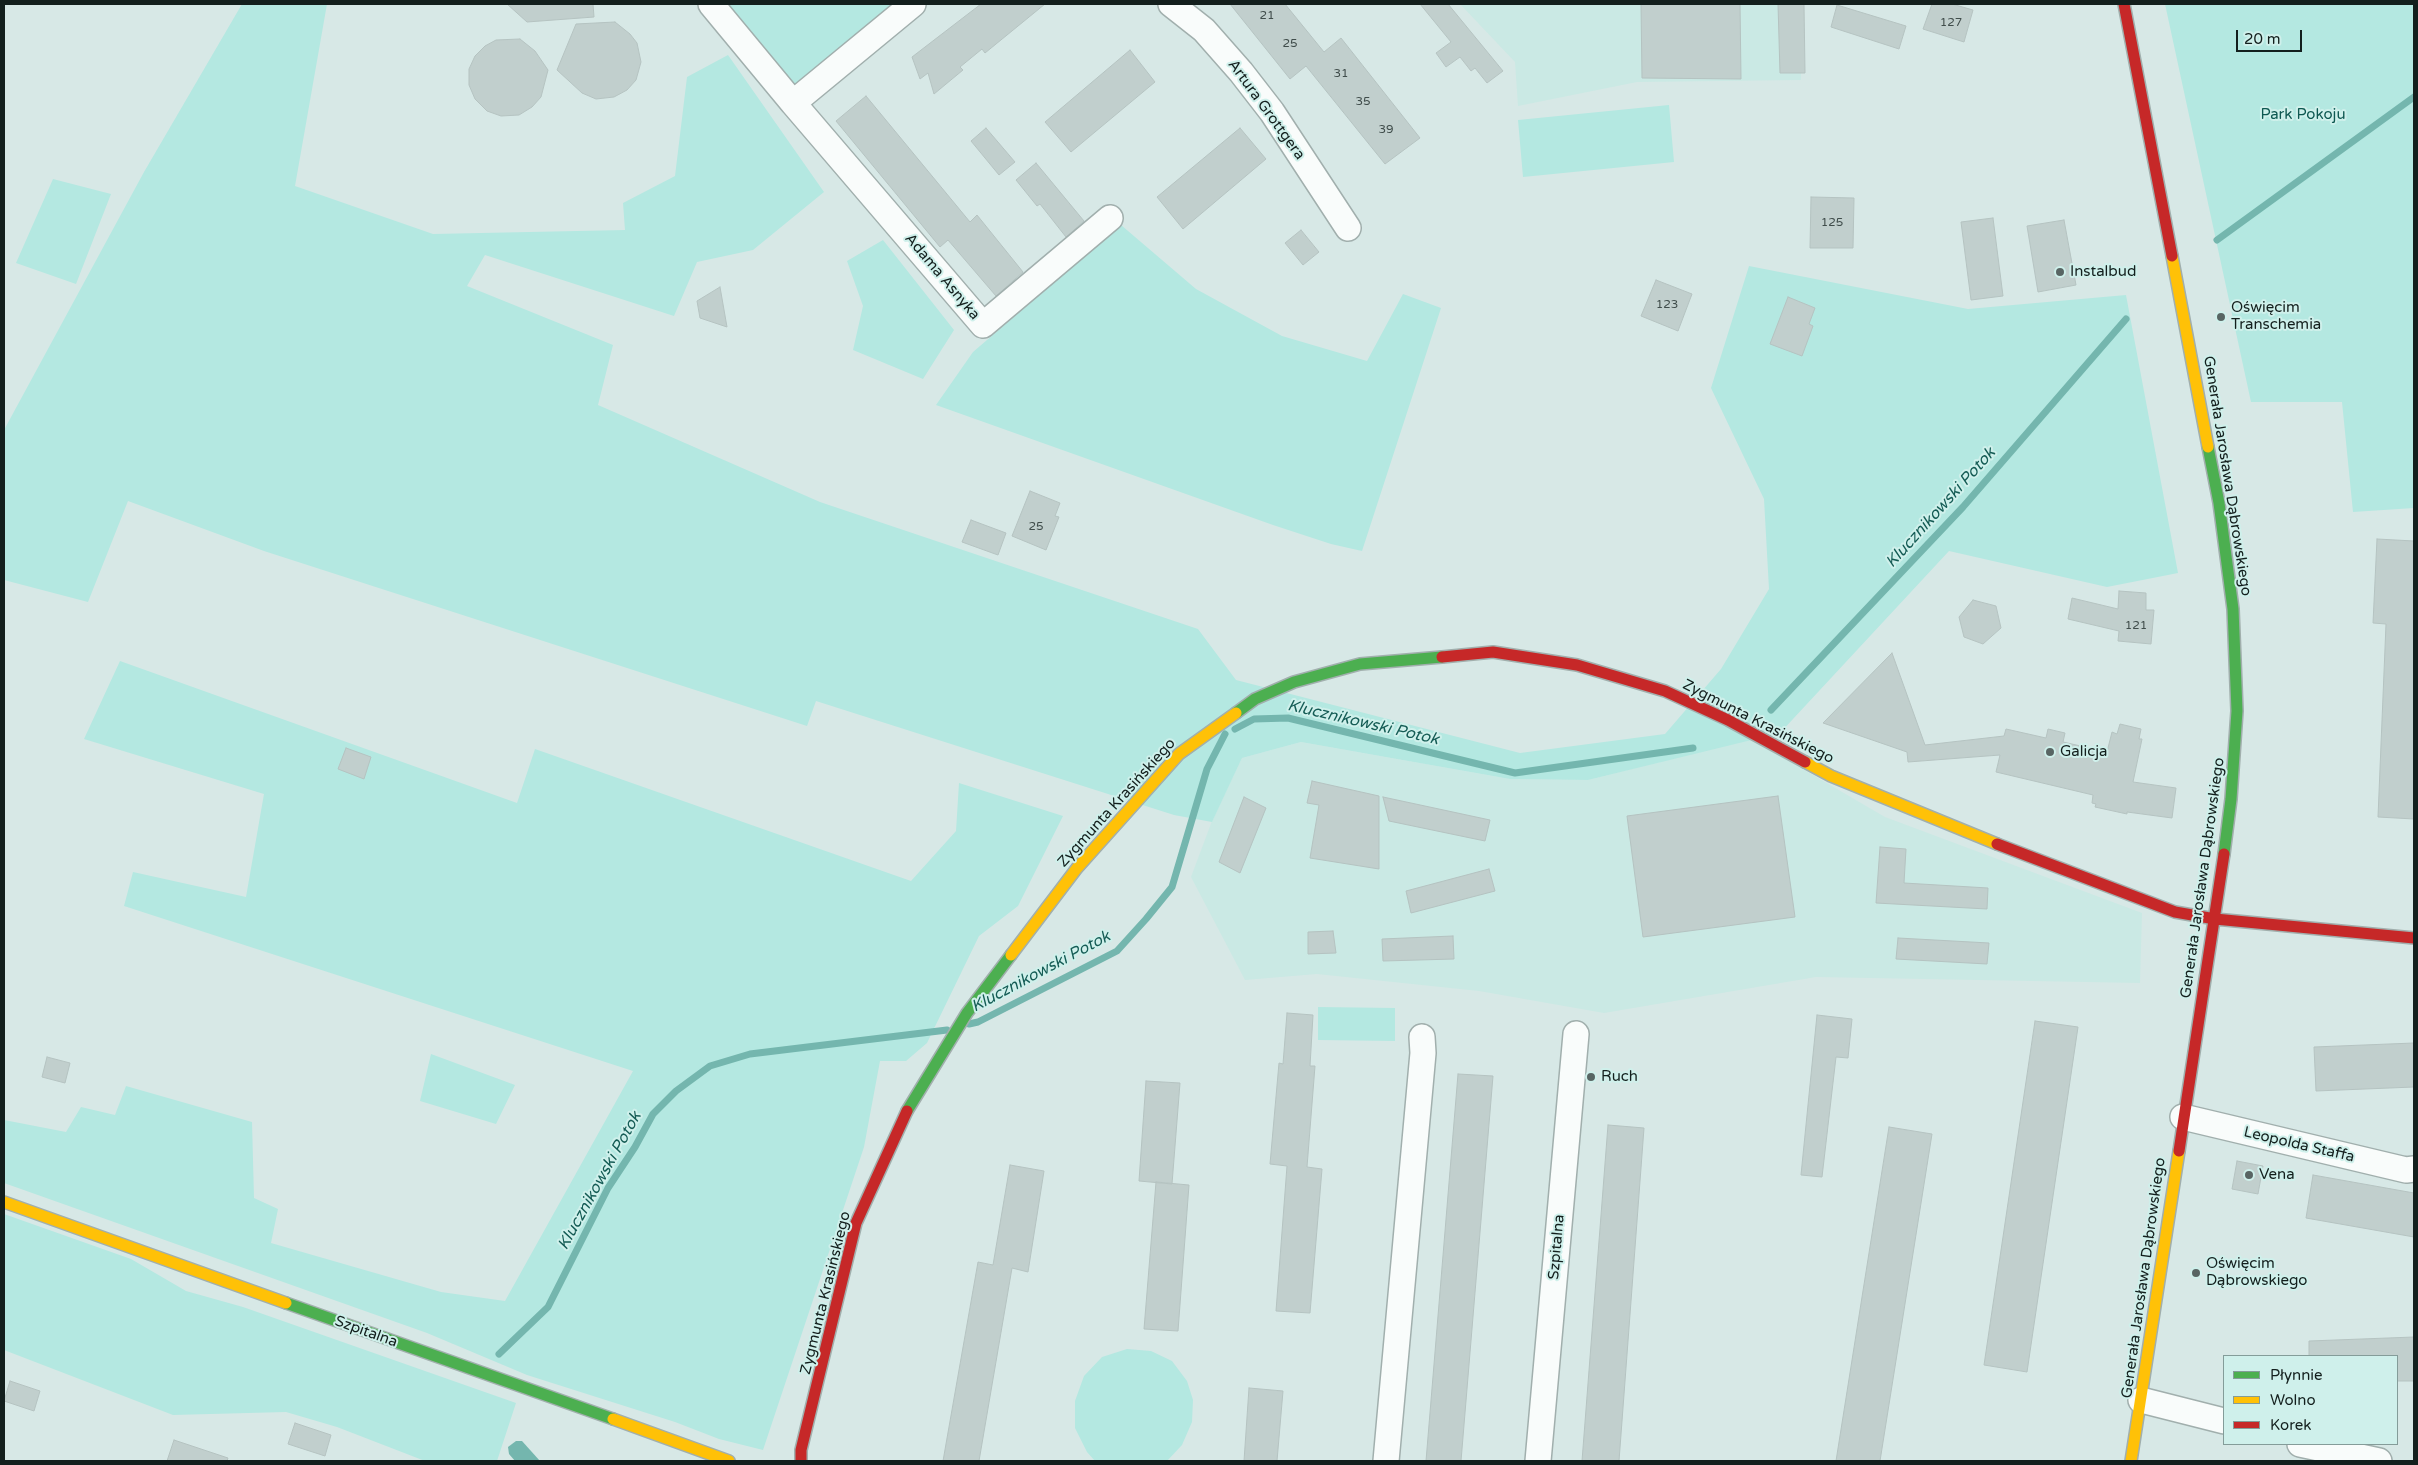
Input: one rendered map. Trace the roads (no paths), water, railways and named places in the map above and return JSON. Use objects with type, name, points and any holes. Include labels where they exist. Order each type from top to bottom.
[{"type":"street","points":[[712,4],[794,103],[913,4]]},
{"type":"street","name":"Artura Grottgera","points":[[1171,4],[1204,30],[1241,72],[1272,112],[1348,228]]},
{"type":"street","name":"Generała Jarosława Dąbrowskiego","points":[[2124,4],[2219,503],[2233,609],[2236,666],[2235,753],[2231,799],[2215,919],[2131,1461]]},
{"type":"street","name":"Adama Asnyka","points":[[794,103],[983,325],[1110,218]]},
{"type":"street","name":"Zygmunta Krasińskiego","points":[[801,1461],[801,1450],[856,1223],[901,1121],[967,1013],[1077,868],[1179,754],[1255,700],[1294,682],[1360,664],[1493,652],[1577,665],[1665,691],[1728,720],[1831,776],[1983,839],[2169,910],[2215,919],[2414,938]]},
{"type":"street","name":"Szpitalna","points":[[1538,1461],[1576,1034]]},
{"type":"street","points":[[1386,1461],[1423,1053],[1422,1037]]},
{"type":"street","name":"Leopolda Staffa","points":[[2183,1117],[2406,1170],[2414,1169]]},
{"type":"street","name":"Szpitalna","points":[[4,1202],[728,1461]]},
{"type":"street","points":[[2141,1400],[2223,1421]]},
{"type":"street","points":[[2305,1445],[2379,1461]]},
{"type":"waterway","name":"Klucznikowski Potok","points":[[2217,240],[2414,97]]},
{"type":"waterway","name":"Klucznikowski Potok","points":[[1771,710],[1963,507],[2126,319]]},
{"type":"waterway","name":"Klucznikowski Potok","points":[[1235,729],[1254,719],[1288,718],[1515,773],[1693,748]]},
{"type":"waterway","name":"Klucznikowski Potok","points":[[969,1024],[978,1022],[1117,951],[1146,919],[1172,887],[1207,769],[1225,734]]},
{"type":"waterway","name":"Klucznikowski Potok","points":[[499,1354],[548,1307],[608,1188],[635,1147],[653,1114],[676,1091],[710,1066],[750,1054],[947,1030]]},
{"type":"place","name":"Instalbud","points":[[2060,272]]},
{"type":"place","name":"Oświęcim Transchemia","points":[[2221,317]]},
{"type":"place","name":"Galicja","points":[[2050,752]]},
{"type":"place","name":"Ruch","points":[[1591,1077]]},
{"type":"place","name":"Vena","points":[[2249,1175]]},
{"type":"place","name":"Oświęcim Dąbrowskiego","points":[[2196,1273]]},
{"type":"park label","name":"Park Pokoju","points":[[2303,115]]}]
